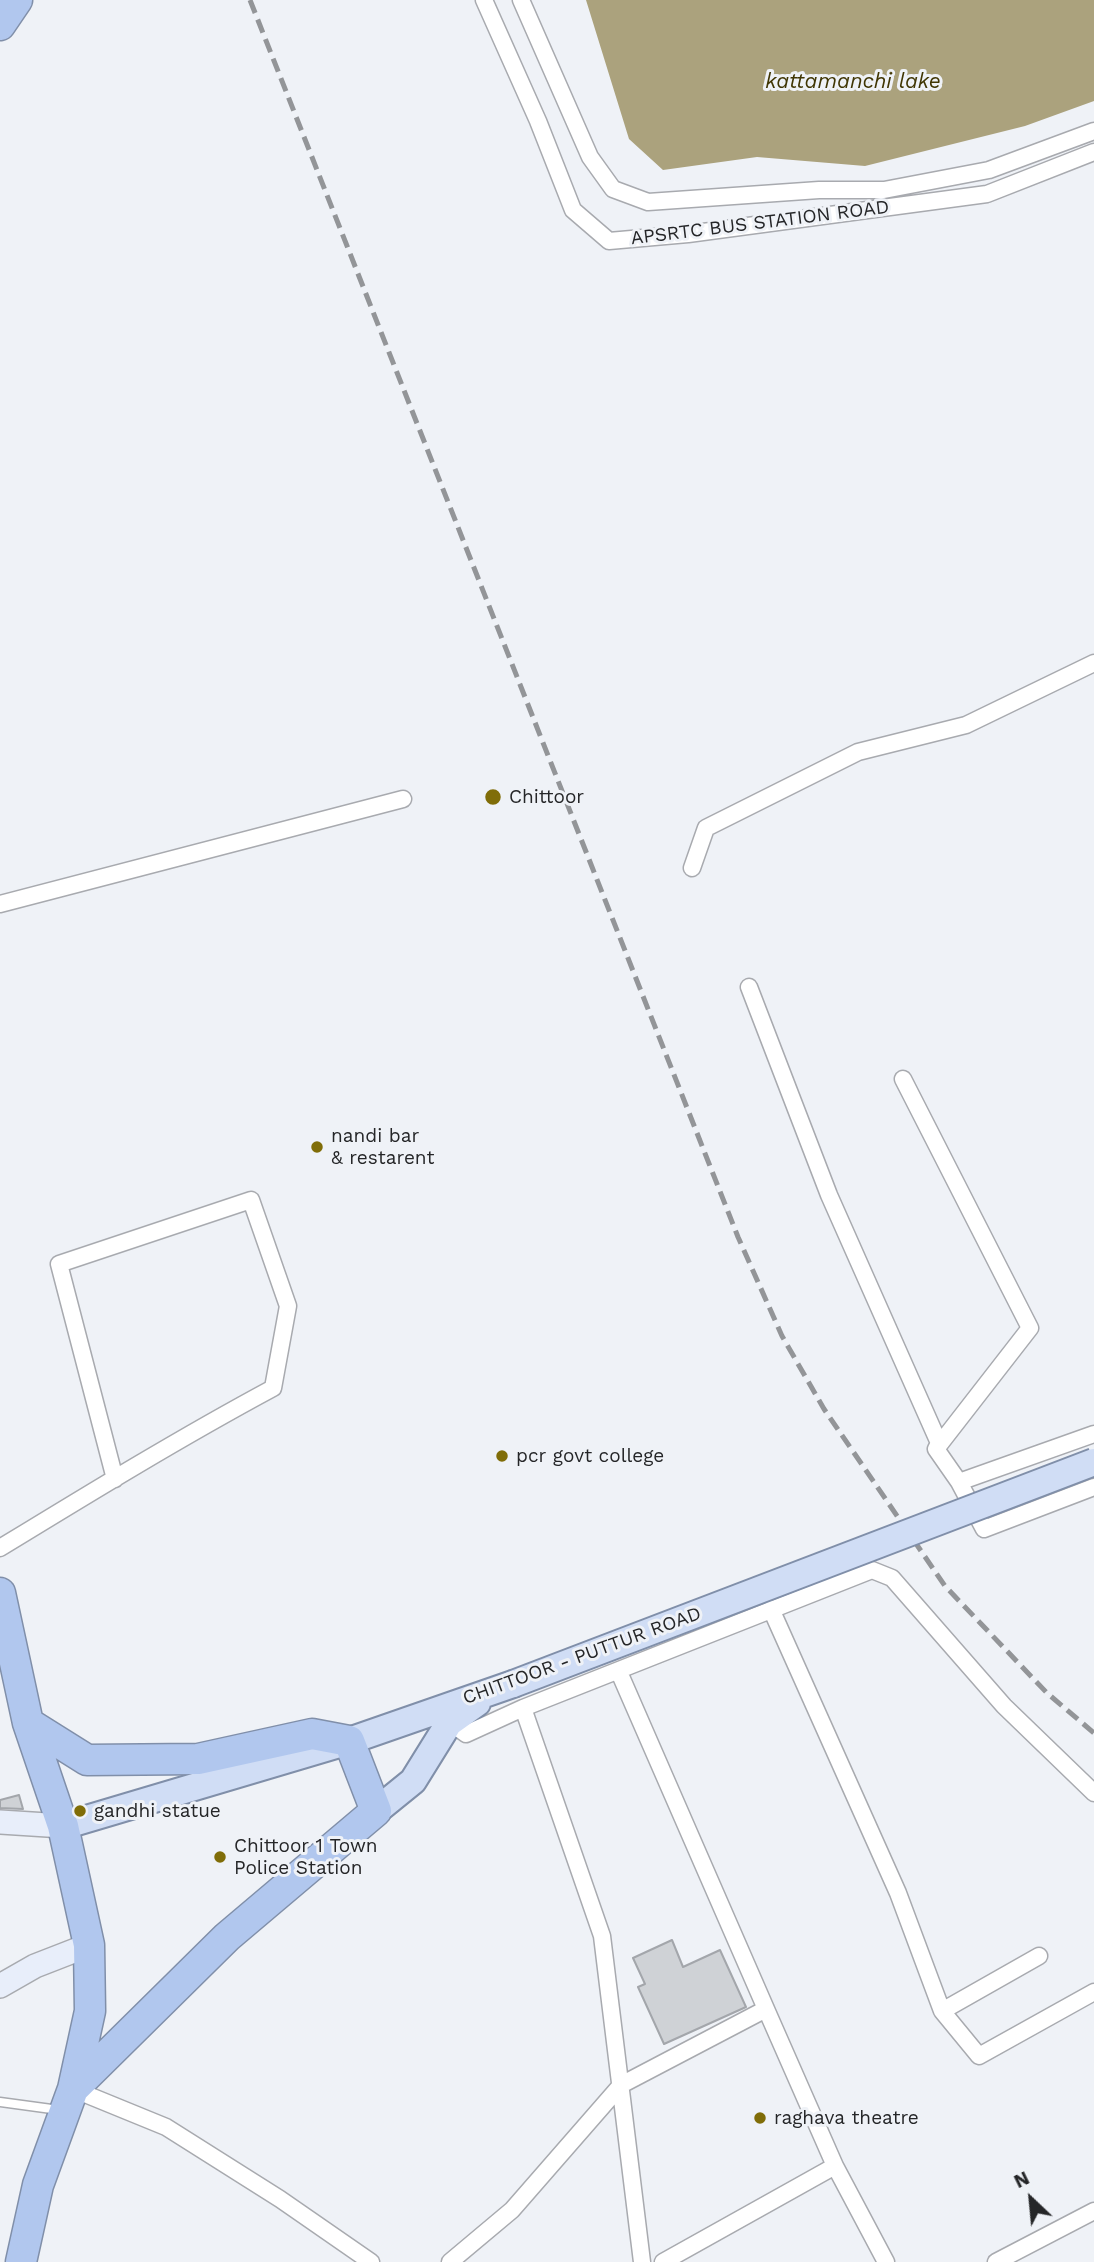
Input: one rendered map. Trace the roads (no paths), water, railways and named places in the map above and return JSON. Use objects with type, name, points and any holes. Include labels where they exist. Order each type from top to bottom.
[{"type":"highway","points":[[0,25],[17,0]]},
{"type":"highway","points":[[0,1593],[4,1629],[28,1723],[63,1826],[89,1945],[90,2011],[69,2100],[38,2185],[21,2262]]},
{"type":"highway","points":[[28,1723],[87,1760],[198,1759],[312,1734],[349,1741],[376,1811],[227,1937],[69,2100]]},
{"type":"main road","name":"CHITTOOR - PUTTUR ROAD","points":[[63,1826],[440,1716],[504,1686],[1094,1462]]},
{"type":"main road","points":[[376,1811],[413,1781],[440,1716]]},
{"type":"street","name":"APSRTC BUS STATION ROAD","points":[[484,0],[538,121],[573,210],[609,241],[688,234],[987,194],[1094,152]]},
{"type":"street","name":"APSRTC BUS STATION ROAD","points":[[521,0],[590,157],[613,189],[648,202],[819,190],[884,190],[989,170],[1094,131]]},
{"type":"street","points":[[692,869],[706,828],[858,752],[966,725],[1094,663]]},
{"type":"street","points":[[0,904],[403,799]]},
{"type":"street","points":[[749,987],[829,1195],[939,1443],[936,1449]]},
{"type":"street","points":[[903,1079],[1030,1328],[936,1449]]},
{"type":"street","points":[[0,1548],[115,1479],[194,1431],[273,1388],[288,1306],[251,1199],[59,1264],[115,1479]]},
{"type":"street","points":[[960,1482],[1094,1434]]},
{"type":"street","points":[[936,1449],[960,1482],[984,1529],[1094,1487]]},
{"type":"street","points":[[440,1716],[466,1734],[523,1708],[872,1570],[892,1578],[1004,1706],[1094,1793]]},
{"type":"street","points":[[771,1609],[898,1893],[942,2011],[979,2056],[1094,1992]]},
{"type":"street","points":[[619,1672],[835,2166],[886,2262]]},
{"type":"street","points":[[523,1708],[602,1936],[642,2262]]},
{"type":"street","points":[[0,1822],[63,1826]]},
{"type":"street","points":[[0,1986],[35,1966],[89,1945]]},
{"type":"street","points":[[942,2011],[1039,1956]]},
{"type":"street","points":[[450,2262],[512,2210],[621,2085],[766,2009]]},
{"type":"street","points":[[69,2100],[166,2127],[280,2199],[371,2262]]},
{"type":"street","points":[[663,2262],[695,2255],[835,2166]]},
{"type":"street","points":[[996,2262],[1094,2211]]},
{"type":"lane","points":[[0,2102],[69,2100]]},
{"type":"water","name":"kattamanchi lake","points":[[586,0],[1094,0],[1094,101],[1025,126],[865,166],[757,157],[663,170],[629,139]]},
{"type":"railway","points":[[250,0],[738,1237],[782,1336],[824,1409],[945,1586],[1047,1693],[1094,1733]]},
{"type":"place","name":"Chittoor","points":[[493,797]]},
{"type":"place","name":"nandi bar & restarent","points":[[317,1147]]},
{"type":"place","name":"pcr govt college","points":[[502,1456]]},
{"type":"place","name":"gandhi statue","points":[[80,1811]]},
{"type":"place","name":"Chittoor 1 Town Police Station","points":[[220,1857]]},
{"type":"place","name":"raghava theatre","points":[[760,2118]]}]
